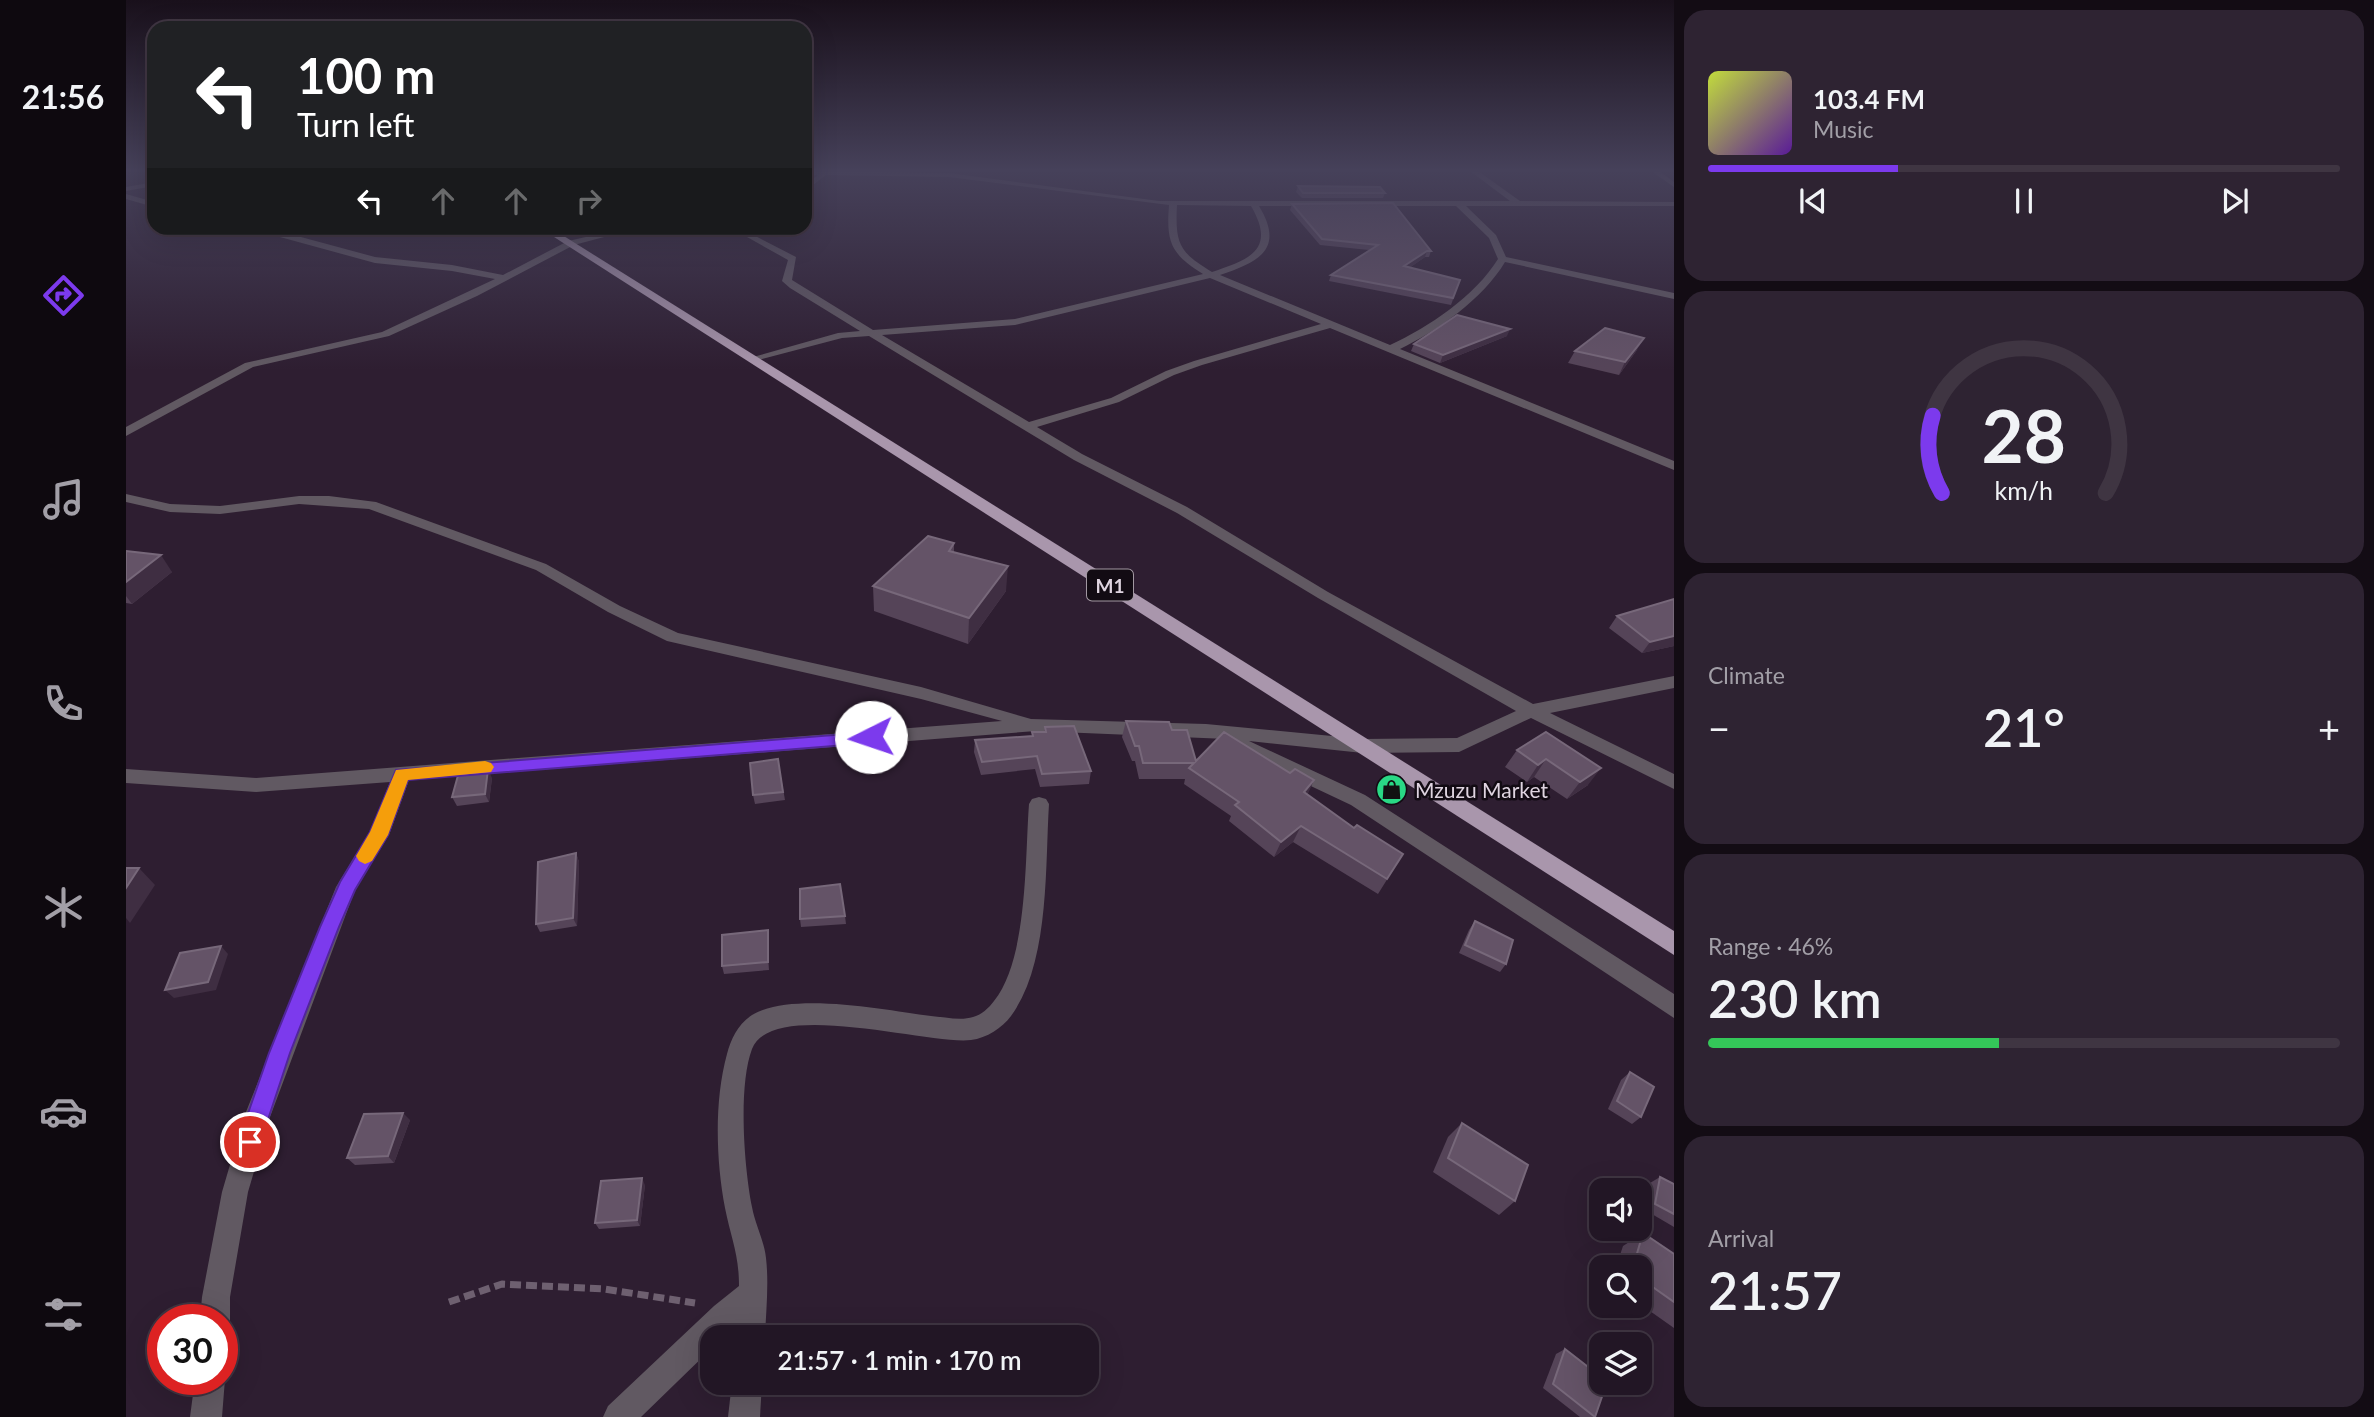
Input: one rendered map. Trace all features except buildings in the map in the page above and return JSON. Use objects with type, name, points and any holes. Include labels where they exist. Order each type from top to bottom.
[{"type":"highway","name":"M1","points":[[561,237],[1674,944]]},
{"type":"street","points":[[291,237],[375,260],[452,268],[504,278]]},
{"type":"street","points":[[126,432],[249,365],[373,338],[474,294],[571,243],[596,237]]},
{"type":"street","points":[[753,237],[789,255],[794,262],[787,281],[1079,457],[1182,510],[1323,595],[1531,711],[1674,782]]},
{"type":"street","points":[[1171,237],[1183,256],[1210,275],[1674,466]]},
{"type":"street","points":[[751,359],[842,335],[1015,322],[1242,265],[1261,252],[1268,243],[1268,237]]},
{"type":"street","points":[[1390,350],[1430,330],[1492,276],[1502,258],[1502,252],[1493,237]]},
{"type":"street","points":[[1502,258],[1674,296]]},
{"type":"street","points":[[1029,426],[1115,400],[1170,373],[1198,363],[1329,326]]},
{"type":"street","points":[[126,498],[170,508],[220,510],[299,500],[371,505],[541,567],[614,610],[673,637],[921,693],[1036,724]]},
{"type":"street","points":[[126,776],[256,785],[1036,724],[1206,730],[1363,746],[1459,745],[1531,711],[1674,682]]},
{"type":"street","points":[[1206,730],[1277,760],[1358,800],[1674,1007]]},
{"type":"street","points":[[216,1304],[235,1192],[257,1117],[346,887],[379,835],[402,774]]},
{"type":"street","points":[[751,1325],[752,1254],[738,1205],[733,1100],[737,1062],[746,1036],[764,1020],[792,1014],[848,1016],[930,1027],[972,1029],[987,1023],[1002,1009],[1019,973],[1026,947],[1034,897],[1039,804]]},
{"type":"street","points":[[619,1417],[724,1316],[753,1293]]},
{"type":"street","points":[[206,1417],[208,1395]]},
{"type":"street","points":[[744,1417],[746,1395]]},
{"type":"path","points":[[449,1302],[502,1284],[544,1284],[688,1300],[711,1307],[724,1316]]},
{"type":"slow traffic","points":[[365,856],[379,835],[402,774],[485,767]]},
{"type":"place","name":"Mzuzu Market","points":[[1392,789]]},
{"type":"route","points":[[250,1142],[279,1053],[346,887],[379,835],[402,774],[871,737]]}]
